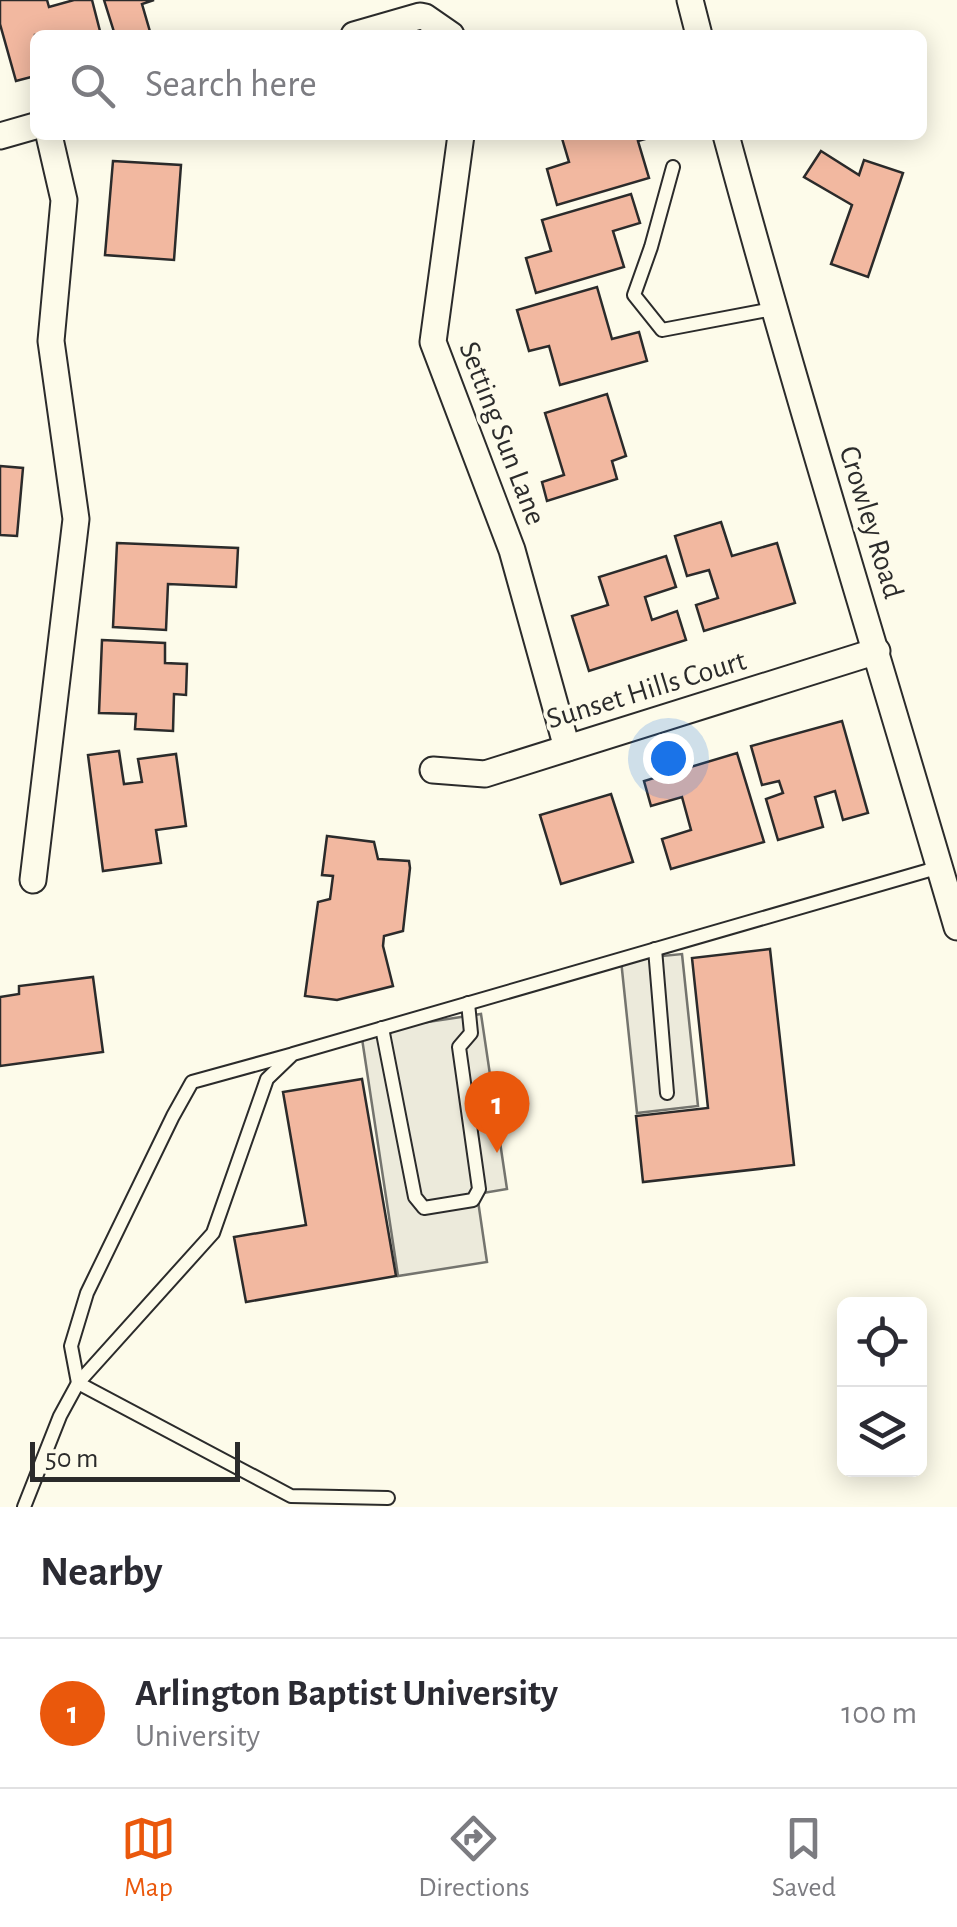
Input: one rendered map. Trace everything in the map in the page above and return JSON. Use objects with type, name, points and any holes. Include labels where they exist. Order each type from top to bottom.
[{"type":"street","points":[[690,0],[698,30]]},
{"type":"street","points":[[374,30],[425,17],[444,30]]},
{"type":"street","points":[[0,136],[30,127]]},
{"type":"street","points":[[33,880],[76,519],[51,341],[64,200],[50,140]]},
{"type":"street","name":"Setting Sun Lane","points":[[460,140],[433,342],[512,550],[567,748]]},
{"type":"street","name":"Crowley Road","points":[[727,140],[773,309],[957,927]]},
{"type":"street","name":"Sunset Hills Court","points":[[432,770],[486,774],[877,651]]},
{"type":"lane","points":[[674,167],[634,295],[662,330],[773,309]]},
{"type":"lane","points":[[78,1382],[72,1346],[87,1293],[192,1082],[940,868]]},
{"type":"lane","points":[[655,949],[666,1093]]},
{"type":"lane","points":[[382,1028],[415,1196],[424,1208],[473,1200],[479,1189],[459,1047],[471,1034],[468,1003]]},
{"type":"lane","points":[[24,1507],[60,1416],[78,1382],[213,1233],[267,1080],[293,1054]]},
{"type":"lane","points":[[78,1382],[291,1496],[388,1498]]},
{"type":"shaded area","points":[[682,954],[698,1106],[637,1113],[621,960]]},
{"type":"shaded area","points":[[481,1014],[507,1189],[477,1194],[487,1262],[398,1276],[361,1032]]},
{"type":"building","points":[[0,0],[47,0],[49,7],[92,0],[100,30],[30,30],[30,77],[16,81],[0,24]]},
{"type":"building","points":[[104,0],[154,0],[142,4],[150,30],[113,30]]},
{"type":"building","points":[[562,140],[642,140],[638,141],[649,178],[557,205],[547,169],[569,162]]},
{"type":"building","points":[[821,151],[859,175],[864,160],[903,173],[868,277],[831,264],[852,205],[804,177]]},
{"type":"building","points":[[113,161],[181,165],[174,260],[105,255]]},
{"type":"building","points":[[631,194],[640,223],[613,231],[624,267],[536,293],[526,258],[551,251],[542,220]]},
{"type":"building","points":[[597,287],[612,339],[639,332],[647,361],[560,385],[549,346],[529,351],[517,310]]},
{"type":"building","points":[[607,394],[626,456],[612,461],[617,479],[547,501],[542,482],[564,475],[545,413]]},
{"type":"building","points":[[0,466],[23,468],[17,536],[0,535]]},
{"type":"building","points":[[721,522],[732,556],[777,543],[795,603],[704,631],[696,605],[718,598],[709,570],[687,576],[675,536]]},
{"type":"building","points":[[117,543],[238,548],[236,587],[168,584],[166,630],[113,627]]},
{"type":"building","points":[[666,556],[676,587],[645,597],[652,620],[677,611],[686,640],[589,671],[572,616],[608,605],[599,577]]},
{"type":"building","points":[[102,640],[165,643],[165,663],[187,664],[186,695],[174,694],[173,731],[135,729],[136,714],[99,713]]},
{"type":"building","points":[[842,721],[868,813],[843,820],[835,791],[815,797],[823,827],[778,840],[766,799],[783,793],[779,781],[762,785],[751,746]]},
{"type":"building","points":[[119,751],[124,784],[142,782],[138,759],[176,754],[186,826],[156,830],[161,863],[103,871],[88,755]]},
{"type":"building","points":[[737,753],[764,842],[671,869],[662,839],[691,830],[682,797],[651,806],[644,781]]},
{"type":"building","points":[[611,794],[633,862],[561,884],[540,815]]},
{"type":"building","points":[[327,836],[374,842],[378,859],[409,861],[410,868],[403,931],[384,936],[393,986],[337,1000],[305,996],[318,902],[330,899],[333,876],[322,875]]},
{"type":"building","points":[[770,949],[794,1165],[643,1182],[636,1116],[708,1108],[692,958]]},
{"type":"building","points":[[93,977],[103,1052],[0,1066],[0,997],[19,994],[19,986]]},
{"type":"building","points":[[362,1079],[396,1276],[246,1302],[234,1237],[306,1225],[283,1092]]},
{"type":"place","name":"Arlington Baptist University","points":[[497,1153]]}]
